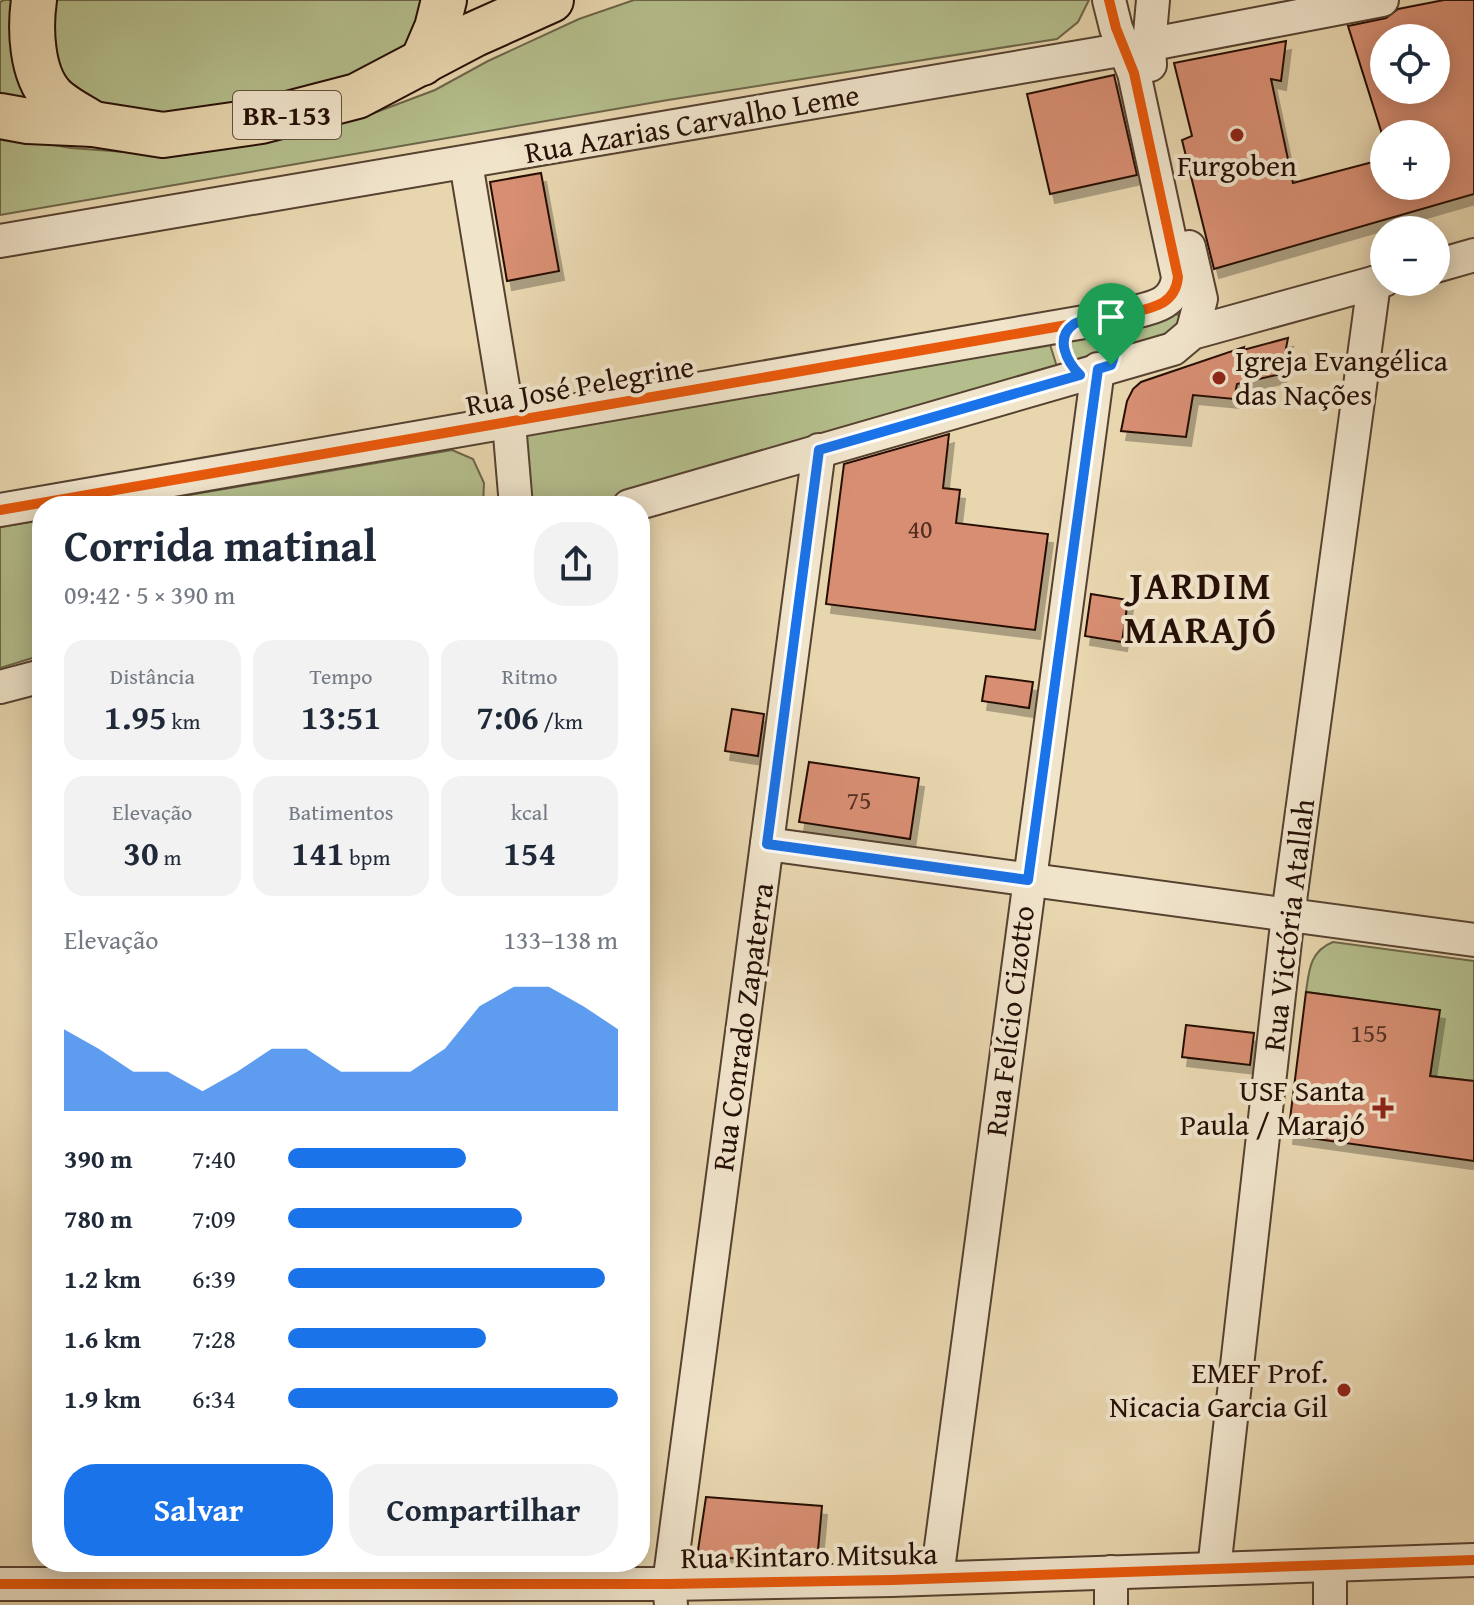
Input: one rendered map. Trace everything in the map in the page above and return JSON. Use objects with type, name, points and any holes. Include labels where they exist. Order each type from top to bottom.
[{"type":"highway","points":[[34,0],[30,26],[36,64],[51,96],[93,124]]},
{"type":"highway","points":[[422,63],[437,28],[444,0]]},
{"type":"highway","name":"BR-153","points":[[0,116],[28,121],[93,124],[163,135],[261,121],[357,96],[475,34],[551,0]]},
{"type":"street","points":[[1109,0],[1116,28],[1138,47],[1151,74],[1201,299],[1192,333]]},
{"type":"street","points":[[1138,47],[1153,0]]},
{"type":"street","name":"Rua Azarias Carvalho Leme","points":[[0,241],[1138,47],[1382,0]]},
{"type":"street","name":"Rua José Pelegrine","points":[[82,496],[1088,320],[1166,303],[1177,289],[1178,277],[1134,73],[1138,47]]},
{"type":"street","points":[[460,164],[514,496]]},
{"type":"street","points":[[1450,262],[1474,255]]},
{"type":"street","points":[[650,500],[1173,349],[1192,333],[1370,284]]},
{"type":"street","name":"Rua Victória Atallah","points":[[1214,1569],[1288,915],[1377,296]]},
{"type":"street","points":[[1088,320],[1114,337],[1116,345],[1096,370],[1068,361],[1064,348],[1066,333],[1088,320]]},
{"type":"street","name":"Rua Felício Cizotto","points":[[937,1577],[1096,370]]},
{"type":"street","points":[[502,496],[503,424]]},
{"type":"street","name":"Rua Conrado Zapaterra","points":[[670,1594],[819,450]]},
{"type":"street","name":"Rua José Pelegrine","points":[[0,510],[32,505]]},
{"type":"street","points":[[0,687],[32,679]]},
{"type":"street","points":[[767,844],[1474,940]]},
{"type":"street","name":"Rua Kintaro Mitsuka","points":[[0,1584],[140,1573],[404,1573],[670,1594],[892,1592],[937,1577],[1474,1560]]},
{"type":"street","points":[[1330,1566],[1330,1605]]},
{"type":"street","points":[[1111,1572],[1111,1605]]},
{"type":"green space","points":[[23,0],[46,109],[0,102],[0,2]]},
{"type":"green space","points":[[42,0],[431,0],[408,53],[341,86],[164,117],[62,95]]},
{"type":"green space","points":[[634,0],[1089,0],[1078,22],[1057,39],[668,100],[0,215],[0,136],[71,148],[166,155],[268,141],[358,119],[435,90],[488,61],[579,19]]},
{"type":"green space","points":[[1167,309],[1180,316],[1184,331],[1122,355],[1124,338],[1116,323]]},
{"type":"green space","points":[[1108,333],[1110,352],[1076,361],[1069,341]]},
{"type":"green space","points":[[1048,338],[1057,367],[618,496],[527,496],[520,440],[529,434]]},
{"type":"green space","points":[[452,450],[473,459],[484,483],[483,496],[183,496]]},
{"type":"green space","points":[[32,522],[32,658],[0,668],[0,527]]},
{"type":"green space","points":[[1333,942],[1474,961],[1474,1081],[1430,1076],[1439,1010],[1306,992],[1315,956]]},
{"type":"building","name":"Furgoben","points":[[1444,0],[1474,0],[1474,194],[1398,216],[1370,216],[1370,224],[1214,269],[1182,140],[1192,136],[1174,63],[1286,41],[1281,81],[1271,79],[1293,183],[1370,163],[1370,200],[1450,200],[1450,120],[1378,120],[1373,104],[1450,104],[1450,24],[1370,24],[1370,96],[1348,26],[1386,18],[1398,9]]},
{"type":"building","points":[[1114,75],[1137,175],[1050,194],[1027,94]]},
{"type":"building","points":[[541,173],[559,271],[507,281],[490,182]]},
{"type":"building","points":[[1288,338],[1281,374],[1237,384],[1234,399],[1193,395],[1186,437],[1121,431],[1127,401],[1141,382],[1244,347],[1243,350]]},
{"type":"building","points":[[949,434],[943,488],[960,490],[956,523],[1048,534],[1035,630],[826,604],[844,464]]},
{"type":"building","points":[[1091,594],[1128,600],[1122,642],[1085,636]]},
{"type":"building","points":[[986,676],[1033,682],[1029,708],[982,701]]},
{"type":"building","points":[[732,709],[764,714],[758,756],[725,751]]},
{"type":"building","points":[[809,762],[919,778],[910,839],[799,822]]},
{"type":"building","name":"USF Santa Paula / Marajó","points":[[1306,992],[1440,1010],[1430,1076],[1474,1081],[1474,1161],[1288,1135]]},
{"type":"building","points":[[1186,1025],[1254,1033],[1250,1065],[1182,1057]]},
{"type":"building","points":[[706,1497],[822,1506],[817,1561],[697,1557]]},
{"type":"cycle path","points":[[81,496],[1119,316],[1157,306],[1171,295],[1178,277],[1134,73],[1116,28],[1109,0]]},
{"type":"cycle path","points":[[0,510],[32,504]]},
{"type":"cycle path","points":[[0,1584],[669,1584],[892,1580],[1474,1560]]},
{"type":"place","name":"Furgoben","points":[[1237,135]]},
{"type":"place","name":"Igreja Evangélica das Nações","points":[[1219,378]]},
{"type":"place","name":"USF Santa Paula / Marajó","points":[[1383,1108]]},
{"type":"place","name":"EMEF Prof. Nicacia Garcia Gil","points":[[1344,1390]]},
{"type":"district","name":"JARDIM MARAJÓ","points":[[1201,608]]},
{"type":"route","points":[[1099,319],[1110,329],[1116,345],[1111,365],[1098,369],[1028,880],[767,844],[819,450],[1080,375],[1068,361],[1064,348],[1066,333],[1077,322],[1099,319]]}]
